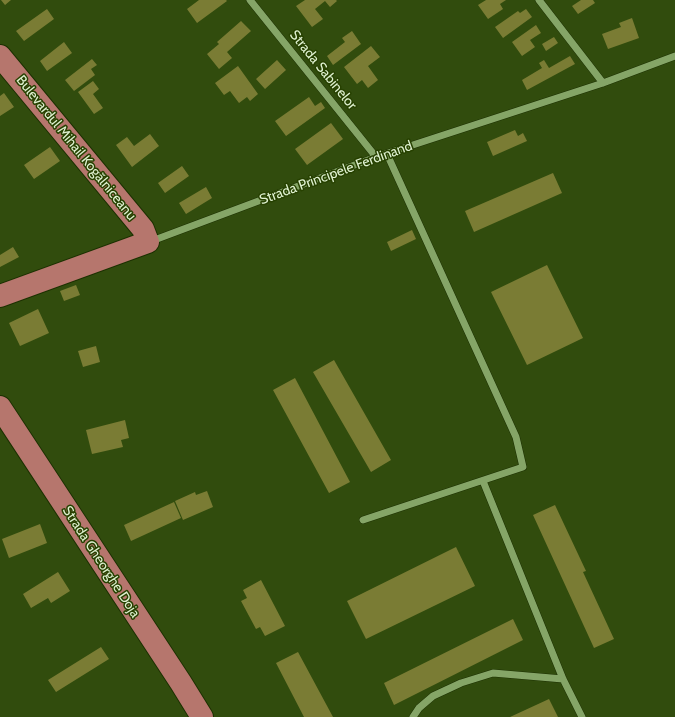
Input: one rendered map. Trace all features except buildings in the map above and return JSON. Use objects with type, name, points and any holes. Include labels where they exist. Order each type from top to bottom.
[{"type":"main road","name":"Bulevardul Mihail Kogălniceanu","points":[[0,56],[143,229],[148,242]]},
{"type":"main road","name":"Strada Principele Ferdinand","points":[[0,296],[148,242]]},
{"type":"main road","name":"Strada Gheorghe Doja","points":[[0,407],[202,717]]},
{"type":"street","name":"Strada Sabinelor","points":[[250,0],[376,157]]},
{"type":"street","points":[[539,0],[603,83]]},
{"type":"street","name":"Strada Principele Ferdinand","points":[[148,242],[376,157],[603,83],[675,56]]},
{"type":"street","points":[[363,520],[523,467],[516,437],[387,154]]},
{"type":"street","points":[[483,481],[563,679],[582,717]]},
{"type":"street","points":[[413,717],[419,708],[432,696],[461,683],[493,673],[563,679]]}]
